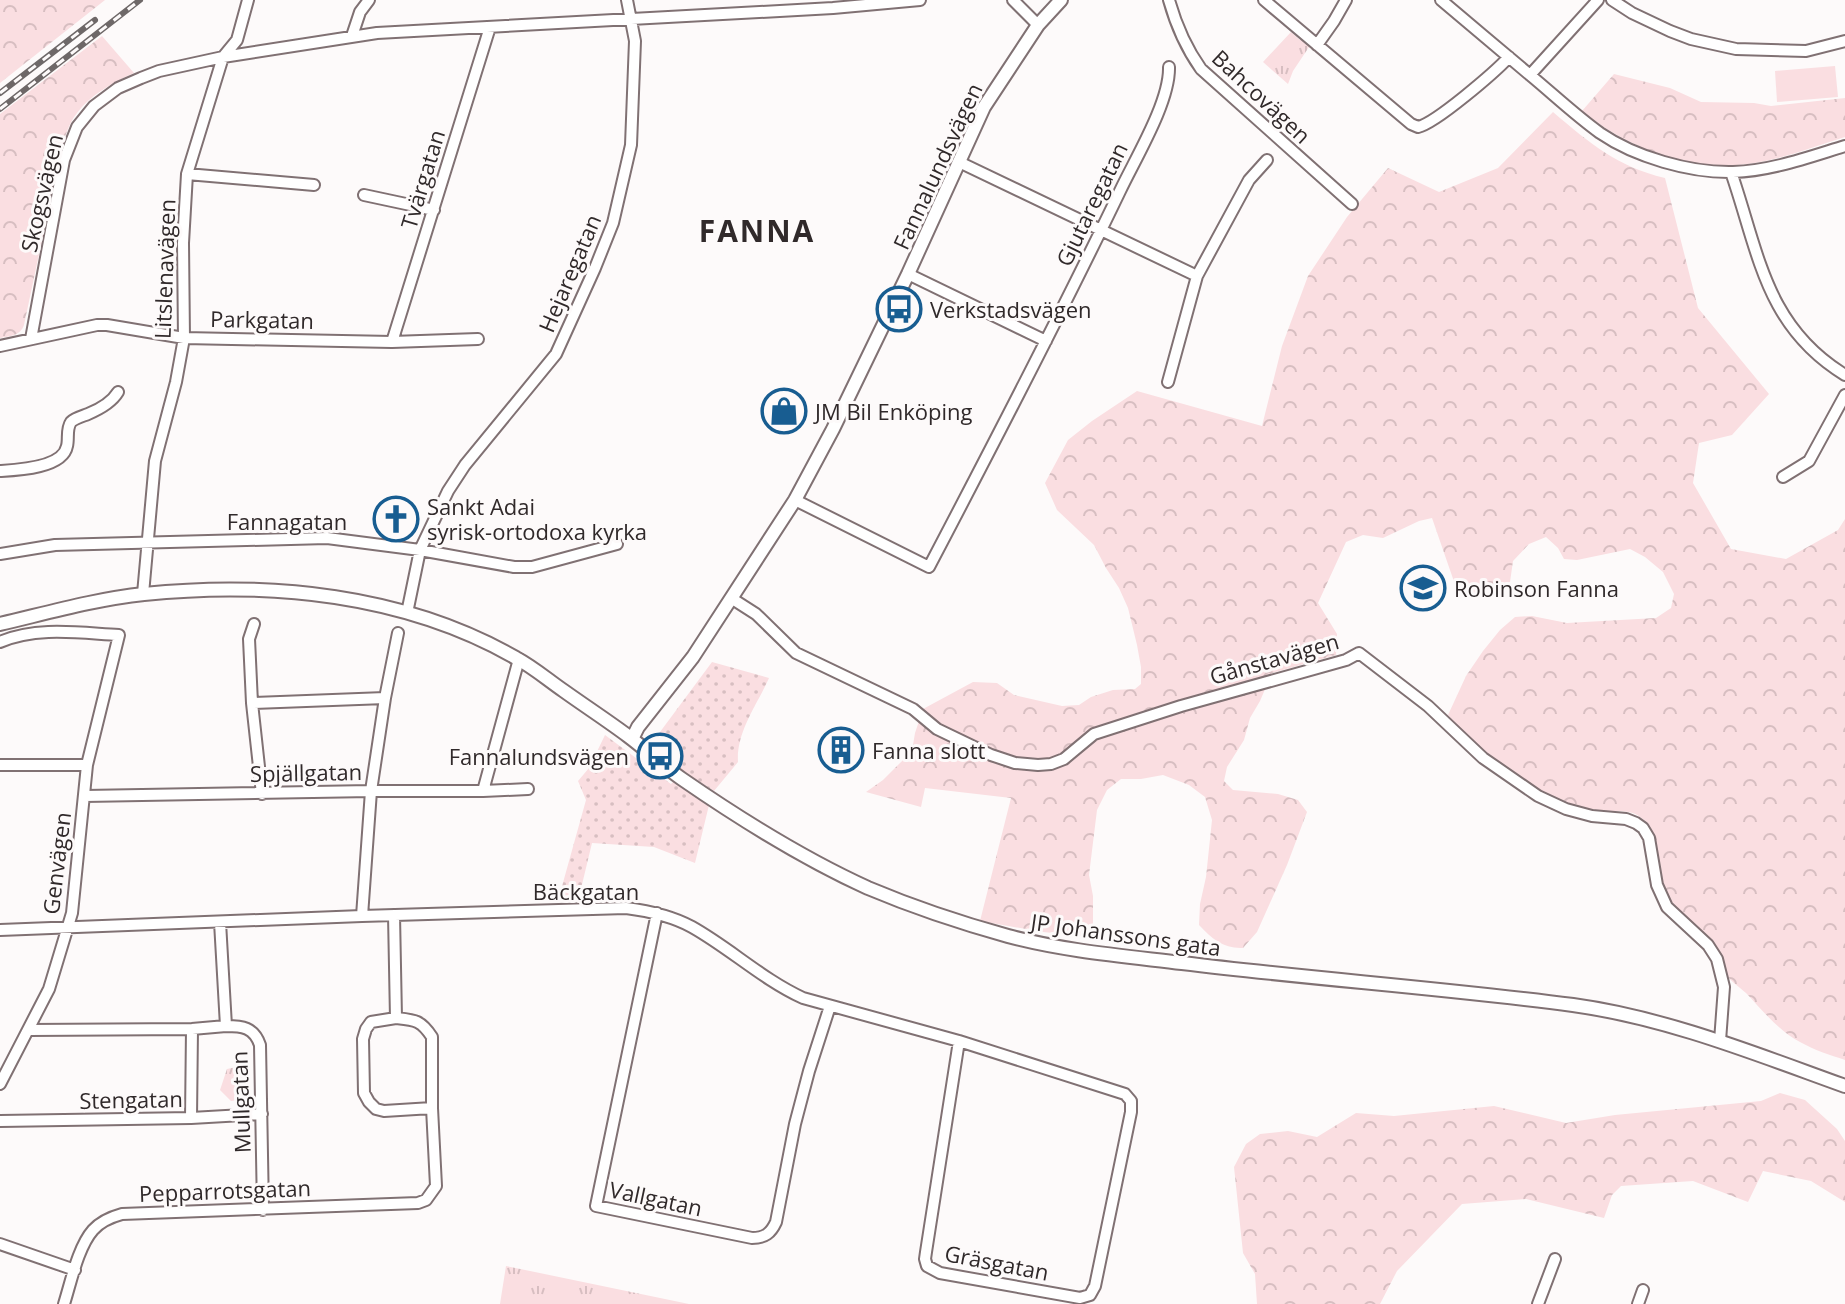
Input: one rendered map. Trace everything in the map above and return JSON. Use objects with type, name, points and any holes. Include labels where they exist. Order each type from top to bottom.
[{"type":"street","name":"Litslenavägen","points":[[143,594],[155,461],[184,338],[183,243],[187,174],[223,57],[237,40],[248,0]]},
{"type":"street","points":[[352,36],[360,12],[369,0]]},
{"type":"street","name":"Hejaregatan","points":[[407,613],[420,550],[448,491],[465,465],[556,354],[613,223],[631,145],[635,41],[627,0]]},
{"type":"street","name":"Skogsvägen","points":[[31,339],[64,160],[77,127],[94,106],[118,88],[159,71],[352,36],[920,0]]},
{"type":"street","points":[[1013,0],[1038,25]]},
{"type":"street","name":"Fannalundsvägen","points":[[632,739],[693,657],[795,500],[908,274],[984,107],[1038,25],[1061,0]]},
{"type":"street","name":"Bahcovägen","points":[[1169,0],[1184,41],[1201,69],[1352,204]]},
{"type":"street","points":[[1264,0],[1418,127],[1432,121],[1509,57]]},
{"type":"street","points":[[1317,45],[1346,0]]},
{"type":"street","points":[[1441,0],[1594,128],[1623,146],[1678,165],[1731,172],[1769,168],[1845,146]]},
{"type":"street","points":[[1530,75],[1598,0]]},
{"type":"street","points":[[1612,0],[1670,31],[1736,49],[1806,51],[1845,41]]},
{"type":"street","name":"Tvärgatan","points":[[392,342],[490,27]]},
{"type":"street","name":"Gjutaregatan","points":[[795,500],[929,567],[1101,231],[1166,95],[1169,67]]},
{"type":"street","points":[[1168,382],[1197,276],[1249,180],[1267,160]]},
{"type":"street","points":[[959,162],[1197,276]]},
{"type":"street","points":[[1731,172],[1763,273],[1777,306],[1801,340],[1845,375]]},
{"type":"street","points":[[187,174],[314,185]]},
{"type":"street","points":[[364,195],[434,210]]},
{"type":"street","points":[[908,274],[1046,341]]},
{"type":"street","name":"Parkgatan","points":[[0,346],[97,325],[184,338],[392,342],[478,339]]},
{"type":"street","points":[[0,471],[34,467],[61,459],[66,452],[72,420],[103,406],[118,392]]},
{"type":"street","points":[[1783,477],[1809,461],[1845,395]]},
{"type":"street","name":"Fannagatan","points":[[0,554],[55,545],[327,538],[514,567],[532,567],[617,544]]},
{"type":"street","name":"JP Johanssons gata","points":[[0,624],[143,594],[227,589],[270,589],[353,600],[407,613],[446,625],[519,659],[632,739],[681,779],[785,845],[870,889],[932,912],[1009,936],[1073,950],[1576,1006],[1637,1017],[1720,1041],[1845,1086]]},
{"type":"street","name":"Gånstavägen","points":[[731,598],[756,614],[796,653],[913,709],[937,729],[1015,763],[1051,764],[1064,759],[1094,734],[1346,660],[1359,653],[1428,706],[1483,758],[1538,796],[1566,809],[1592,816],[1626,819],[1643,828],[1649,838],[1657,885],[1667,907],[1708,945],[1717,959],[1724,987],[1720,1041]]},
{"type":"street","points":[[254,624],[249,639],[252,703],[262,794]]},
{"type":"street","name":"Genvägen","points":[[0,642],[42,632],[119,635],[87,765],[69,928],[49,989],[0,1084]]},
{"type":"street","points":[[362,916],[371,791],[398,633]]},
{"type":"street","points":[[483,791],[519,659]]},
{"type":"street","points":[[252,703],[385,698]]},
{"type":"street","points":[[0,765],[87,765]]},
{"type":"street","name":"Spjällgatan","points":[[85,796],[528,789]]},
{"type":"street","name":"Bäckgatan","points":[[0,930],[626,908],[657,913],[689,925],[778,986],[803,998],[959,1041],[1125,1094],[1131,1101]]},
{"type":"street","name":"Vallgatan","points":[[657,913],[596,1206],[752,1238],[767,1234],[776,1222],[795,1124],[830,1006]]},
{"type":"street","points":[[394,915],[396,1018]]},
{"type":"street","name":"Mullgatan","points":[[220,922],[226,1026],[248,1028],[254,1032],[260,1045],[263,1210]]},
{"type":"street","points":[[396,1018],[418,1021],[432,1037],[432,1108],[384,1111],[376,1109],[364,1093],[363,1039],[366,1029],[371,1022],[396,1018]]},
{"type":"street","points":[[29,1030],[226,1026]]},
{"type":"street","points":[[191,1118],[192,1029]]},
{"type":"street","name":"Gräsgatan","points":[[959,1041],[925,1259],[927,1266],[940,1273],[1080,1298],[1090,1295],[1095,1286],[1131,1101]]},
{"type":"street","name":"Pepparrotsgatan","points":[[64,1304],[85,1242],[102,1222],[122,1214],[418,1203],[426,1200],[436,1186],[432,1108]]},
{"type":"street","name":"Stengatan","points":[[0,1121],[262,1114]]},
{"type":"street","points":[[0,1244],[75,1270]]},
{"type":"street","points":[[1538,1304],[1555,1259]]},
{"type":"street","points":[[1638,1304],[1643,1290]]},
{"type":"green space","points":[[0,0],[105,0],[0,83]]},
{"type":"green space","points":[[1291,32],[1309,47],[1288,84],[1263,62]]},
{"type":"green space","points":[[102,36],[134,73],[95,95],[82,106],[71,123],[59,160],[24,325],[17,333],[0,338],[0,114]]},
{"type":"green space","points":[[1835,66],[1838,97],[1777,102],[1775,71]]},
{"type":"green space","points":[[1614,74],[1670,88],[1701,102],[1771,106],[1845,98],[1845,137],[1755,163],[1709,165],[1663,155],[1620,137],[1582,111]]},
{"type":"green space","points":[[1553,112],[1592,144],[1618,160],[1665,178],[1698,308],[1769,394],[1732,435],[1699,443],[1693,483],[1731,549],[1786,559],[1838,530],[1845,519],[1845,1060],[1805,1045],[1785,1032],[1726,975],[1709,937],[1669,902],[1651,832],[1640,817],[1629,812],[1598,812],[1553,798],[1494,760],[1448,715],[1466,676],[1483,651],[1515,617],[1532,616],[1567,623],[1656,618],[1671,608],[1674,594],[1663,572],[1630,549],[1577,560],[1564,559],[1546,537],[1529,544],[1513,561],[1510,582],[1459,596],[1432,518],[1383,538],[1363,535],[1346,542],[1318,603],[1337,634],[1336,655],[1272,673],[1250,718],[1244,740],[1227,767],[1224,781],[1233,790],[1278,794],[1298,800],[1307,812],[1257,932],[1243,948],[1219,942],[1199,925],[1212,820],[1205,797],[1189,785],[1163,775],[1121,779],[1107,790],[1097,810],[1089,875],[1093,925],[1083,936],[980,921],[1011,798],[925,788],[921,807],[866,792],[912,751],[923,709],[973,682],[997,683],[1014,695],[1062,706],[1079,705],[1091,697],[1113,690],[1135,689],[1141,684],[1137,645],[1128,608],[1119,588],[1094,545],[1057,510],[1045,483],[1068,440],[1137,391],[1262,426],[1282,346],[1308,276],[1347,217],[1388,168],[1439,192],[1498,168]]},
{"type":"green space","points":[[712,662],[769,678],[744,729],[738,762],[714,791],[692,777],[679,775],[682,770],[659,752],[658,742],[660,732]]},
{"type":"green space","points":[[605,735],[671,784],[675,780],[707,802],[709,805],[695,863],[654,847],[592,843],[579,897],[559,897],[586,800],[578,781],[589,768]]},
{"type":"green space","points":[[245,1065],[247,1099],[231,1101],[220,1090],[227,1069]]},
{"type":"green space","points":[[1780,1093],[1805,1100],[1837,1129],[1845,1141],[1845,1202],[1811,1181],[1763,1171],[1748,1202],[1693,1181],[1621,1186],[1612,1195],[1604,1218],[1526,1199],[1462,1204],[1397,1271],[1380,1304],[1257,1304],[1255,1274],[1243,1253],[1234,1167],[1246,1144],[1260,1134],[1288,1131],[1317,1137],[1356,1113],[1394,1116],[1494,1106],[1566,1123],[1615,1115],[1761,1101]]},
{"type":"green space","points":[[506,1266],[689,1304],[500,1304]]},
{"type":"railway","points":[[0,109],[140,0]]},
{"type":"railway","points":[[0,93],[95,20]]},
{"type":"place","name":"Verkstadsvägen","points":[[899,309]]},
{"type":"place","name":"JM Bil Enköping","points":[[784,411]]},
{"type":"place","name":"Sankt Adai syrisk-ortodoxa kyrka","points":[[396,519]]},
{"type":"place","name":"Robinson Fanna","points":[[1423,588]]},
{"type":"place","name":"Fanna slott","points":[[841,750]]},
{"type":"place","name":"Fannalundsvägen","points":[[660,756]]},
{"type":"district","name":"FANNA","points":[[757,230]]}]
